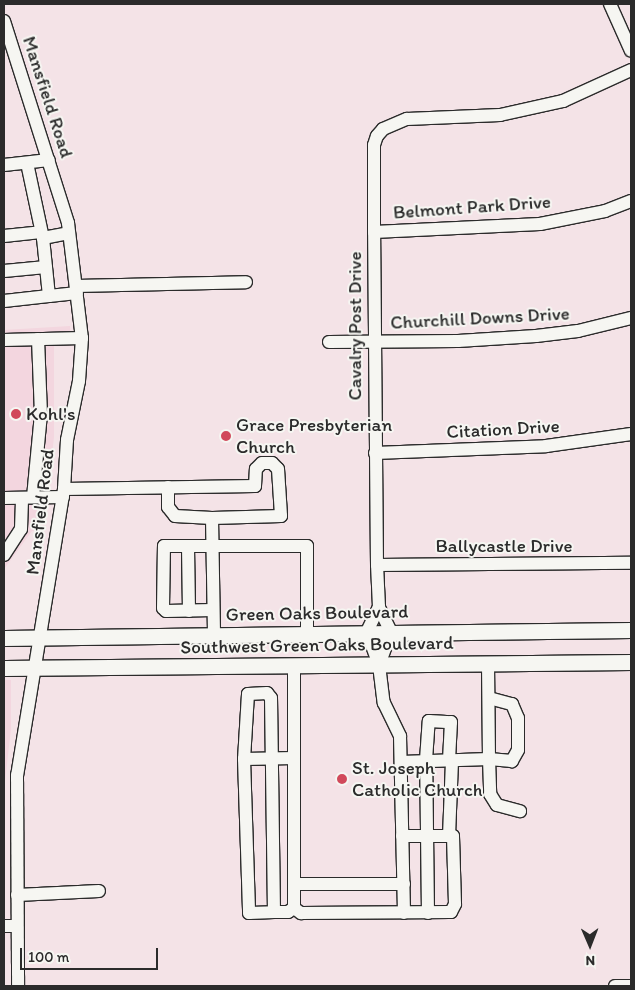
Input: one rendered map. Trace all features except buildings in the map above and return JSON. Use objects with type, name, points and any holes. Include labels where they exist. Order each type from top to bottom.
[{"type":"main road","name":"Green Oaks Boulevard","points":[[4,638],[631,630]]},
{"type":"main road","name":"Southwest Green Oaks Boulevard","points":[[4,668],[631,662]]},
{"type":"street","points":[[610,4],[631,51]]},
{"type":"street","name":"Mansfield Road","points":[[4,22],[49,160],[69,233],[82,338],[79,381],[67,440],[64,493],[17,778],[18,986]]},
{"type":"street","name":"Cavalry Post Drive","points":[[367,632],[378,607],[374,342],[374,146],[377,136],[383,129],[406,120],[500,115],[563,101],[631,70]]},
{"type":"street","points":[[4,165],[49,160]]},
{"type":"street","points":[[27,163],[42,235],[49,296]]},
{"type":"street","name":"Belmont Park Drive","points":[[374,232],[540,224],[605,211],[631,201]]},
{"type":"street","points":[[4,236],[69,233]]},
{"type":"street","points":[[4,271],[46,267]]},
{"type":"street","points":[[4,300],[49,296],[77,289],[246,282]]},
{"type":"street","name":"Churchill Downs Drive","points":[[329,342],[458,341],[536,336],[597,328],[631,318]]},
{"type":"street","points":[[4,340],[82,338]]},
{"type":"street","points":[[4,555],[21,529],[28,498],[41,414],[38,339]]},
{"type":"street","name":"Citation Drive","points":[[376,453],[546,446],[631,434]]},
{"type":"street","points":[[4,498],[168,488],[255,486],[256,469],[262,463],[272,463],[278,469],[281,516],[212,518],[175,516],[168,507],[168,488]]},
{"type":"street","points":[[212,518],[214,634]]},
{"type":"street","points":[[214,610],[166,611],[163,608],[164,546],[213,548],[307,546],[308,633]]},
{"type":"street","points":[[188,546],[189,610]]},
{"type":"street","name":"Ballycastle Drive","points":[[377,565],[631,563]]},
{"type":"street","name":"Cavalry Post Drive","points":[[378,607],[391,632]]},
{"type":"street","points":[[367,632],[378,665],[384,703],[400,736],[404,913]]},
{"type":"street","points":[[378,665],[391,632]]},
{"type":"street","points":[[488,663],[489,760],[493,801],[497,806],[520,811]]},
{"type":"street","points":[[294,665],[294,908]]},
{"type":"street","points":[[274,912],[270,698],[266,693],[248,694],[244,759],[249,913],[288,912],[294,908]]},
{"type":"street","points":[[401,762],[426,760],[512,761],[518,750],[518,726],[512,704],[489,698]]},
{"type":"street","points":[[428,913],[426,760],[429,721],[451,722],[449,836]]},
{"type":"street","points":[[244,759],[294,758]]},
{"type":"street","points":[[4,778],[17,778]]},
{"type":"street","points":[[294,908],[301,913],[451,912],[455,904],[453,836],[402,836]]},
{"type":"street","points":[[295,884],[404,884]]},
{"type":"street","points":[[17,895],[99,891]]},
{"type":"street","points":[[4,926],[17,926]]},
{"type":"street","points":[[615,986],[631,986]]},
{"type":"shaded area","points":[[70,326],[71,346],[54,346],[54,437],[44,529],[32,531],[4,569],[4,330]]},
{"type":"shaded area","points":[[4,680],[11,680],[11,729],[4,790]]},
{"type":"place","name":"Kohl's","points":[[16,414]]},
{"type":"place","name":"Grace Presbyterian Church","points":[[226,436]]},
{"type":"place","name":"St. Joseph Catholic Church","points":[[342,779]]}]
